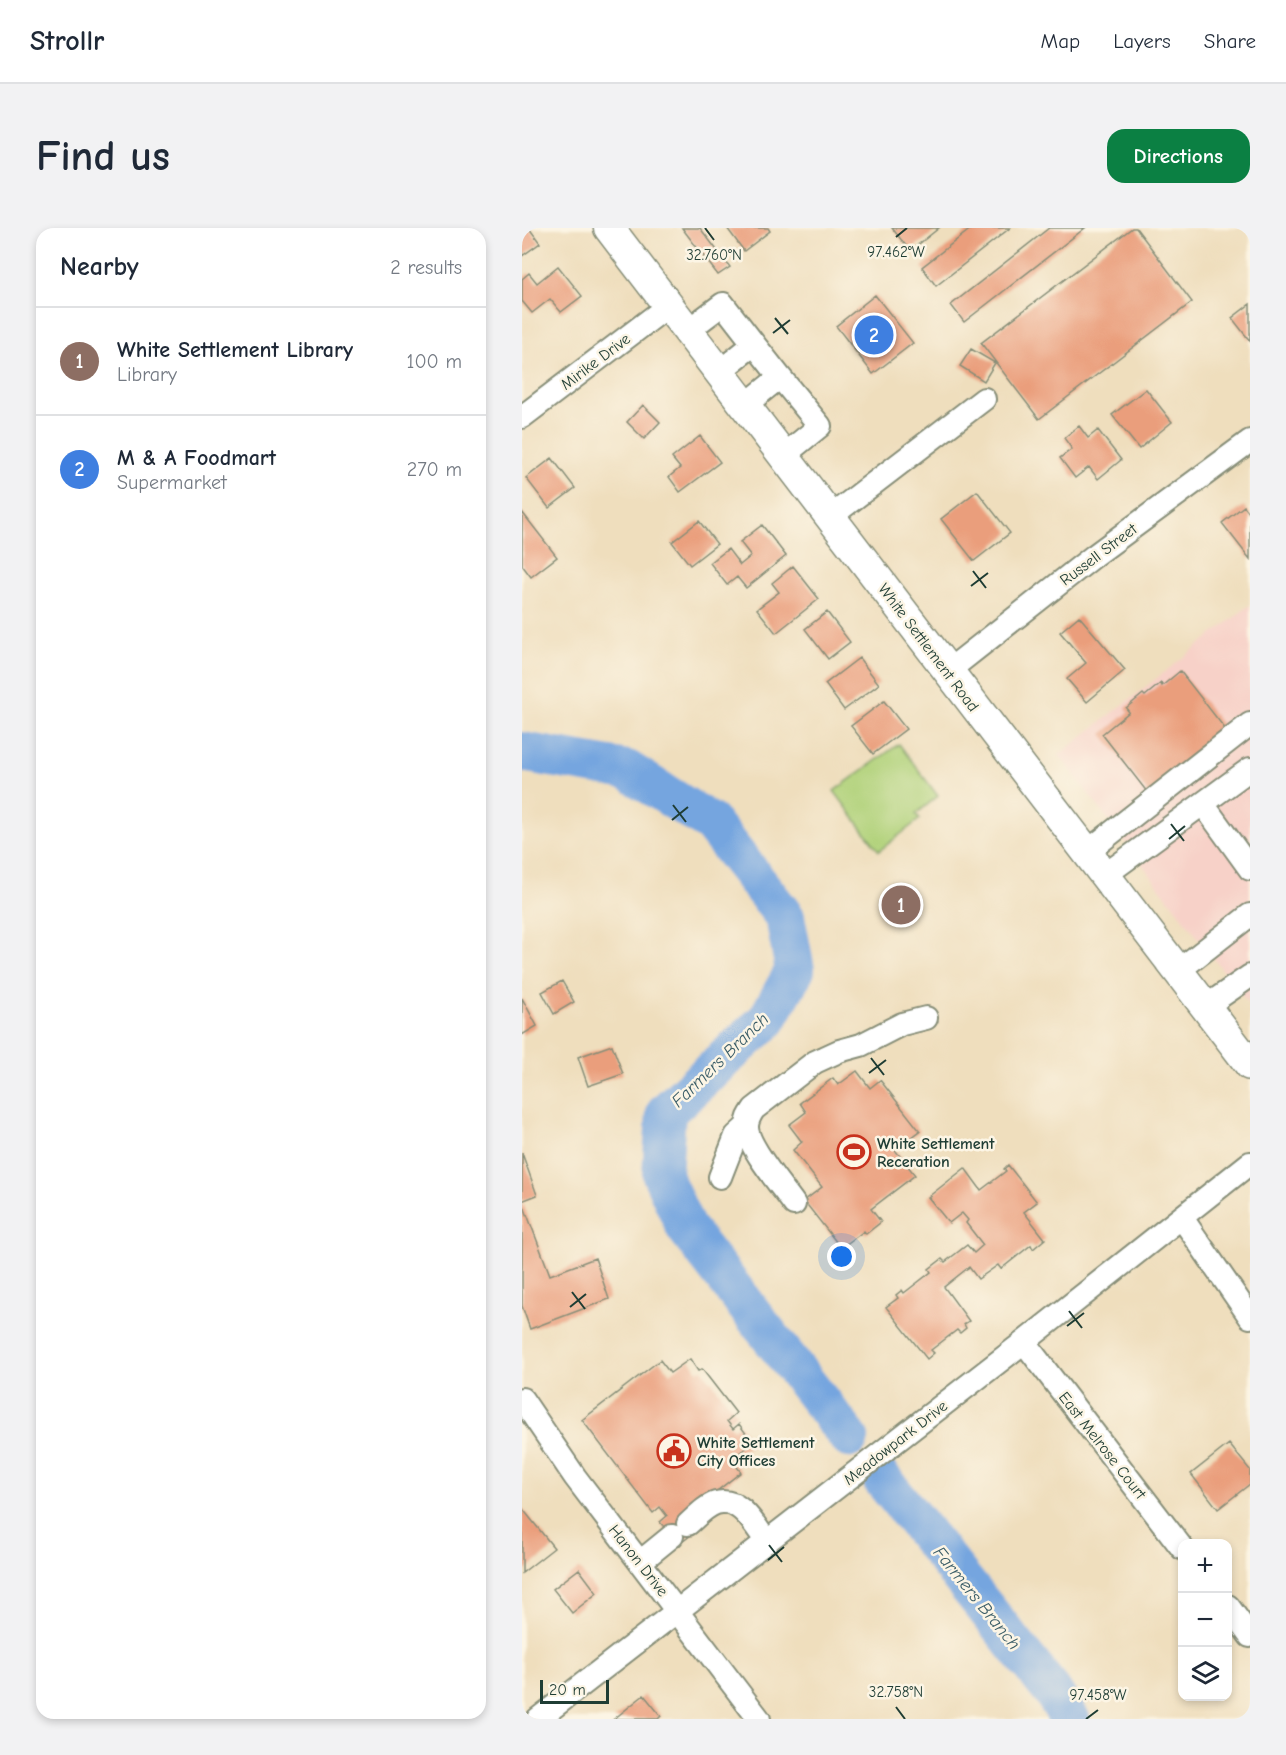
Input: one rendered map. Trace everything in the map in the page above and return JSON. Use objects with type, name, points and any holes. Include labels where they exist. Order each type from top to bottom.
[{"type":"main road","name":"White Settlement Road","points":[[609,228],[1250,1065]]},
{"type":"street","points":[[687,331],[723,304],[820,426],[783,456]]},
{"type":"street","name":"Mirike Drive","points":[[522,417],[668,306]]},
{"type":"street","points":[[718,372],[754,344]]},
{"type":"street","points":[[744,406],[780,377]]},
{"type":"street","points":[[830,517],[984,399]]},
{"type":"street","name":"Russell Street","points":[[948,671],[1094,556],[1250,441]]},
{"type":"street","points":[[1096,864],[1250,724]]},
{"type":"street","points":[[1096,864],[1203,804],[1250,769]]},
{"type":"street","points":[[1203,804],[1250,869]]},
{"type":"street","points":[[1178,971],[1250,915]]},
{"type":"street","points":[[1205,1007],[1250,976]]},
{"type":"street","points":[[794,1204],[748,1135],[748,1118],[754,1109],[815,1062],[861,1046],[902,1024],[926,1018]]},
{"type":"street","points":[[720,1177],[736,1136],[747,1126]]},
{"type":"street","name":"Meadowpark Drive","points":[[538,1719],[1024,1342],[1250,1163]]},
{"type":"street","points":[[1182,1218],[1250,1317]]},
{"type":"street","name":"East Melrose Court","points":[[1024,1342],[1178,1543]]},
{"type":"street","name":"Hanon Drive","points":[[522,1399],[575,1477],[759,1719]]},
{"type":"street","points":[[640,1562],[715,1504],[728,1502],[740,1507],[767,1542]]},
{"type":"street","points":[[1232,1613],[1250,1636]]},
{"type":"shaded area","points":[[1250,605],[1250,1006],[1059,755]]},
{"type":"green space","points":[[899,744],[938,796],[916,814],[920,819],[879,851],[834,791]]},
{"type":"building","points":[[522,228],[529,228],[540,243],[522,256]]},
{"type":"building","points":[[682,228],[700,228],[730,267],[718,275]]},
{"type":"building","points":[[727,228],[768,228],[770,231],[744,251]]},
{"type":"building","points":[[892,228],[939,228],[910,251]]},
{"type":"building","points":[[972,228],[1010,228],[936,286],[922,267]]},
{"type":"building","points":[[1049,228],[1085,228],[964,322],[951,305]]},
{"type":"building","points":[[1132,228],[1136,228],[1192,302],[1039,419],[981,343]]},
{"type":"building","points":[[558,266],[582,296],[561,312],[550,299],[532,313],[522,301],[522,279],[529,273],[537,283]]},
{"type":"building","points":[[875,295],[913,343],[873,374],[836,326]]},
{"type":"building","points":[[1250,304],[1250,341],[1232,318]]},
{"type":"building","points":[[971,349],[995,363],[984,381],[960,366]]},
{"type":"building","points":[[1146,389],[1172,422],[1139,449],[1112,415]]},
{"type":"building","points":[[643,405],[660,422],[644,439],[627,422]]},
{"type":"building","points":[[1079,426],[1088,438],[1098,430],[1121,460],[1098,479],[1089,467],[1075,478],[1060,458],[1072,449],[1064,438]]},
{"type":"building","points":[[700,436],[720,462],[680,492],[669,477],[680,468],[672,458]]},
{"type":"building","points":[[552,458],[575,488],[549,508],[526,478]]},
{"type":"building","points":[[977,491],[1010,533],[974,561],[941,519]]},
{"type":"building","points":[[1244,506],[1250,514],[1250,559],[1222,523]]},
{"type":"building","points":[[522,512],[557,557],[531,577],[522,565]]},
{"type":"building","points":[[699,521],[717,544],[690,565],[672,542]]},
{"type":"building","points":[[762,525],[786,556],[746,588],[737,577],[727,585],[710,563],[728,549],[740,565],[751,556],[740,542]]},
{"type":"building","points":[[793,566],[819,599],[776,633],[757,609],[779,592],[772,583]]},
{"type":"building","points":[[827,612],[850,642],[828,659],[805,629]]},
{"type":"building","points":[[1079,616],[1125,670],[1087,702],[1067,679],[1086,663],[1060,632]]},
{"type":"building","points":[[859,658],[879,684],[844,710],[825,684]]},
{"type":"building","points":[[1180,671],[1230,735],[1151,797],[1102,734],[1129,712],[1126,708],[1143,694],[1145,696],[1161,683],[1162,686]]},
{"type":"building","points":[[884,701],[906,729],[873,754],[851,726]]},
{"type":"building","points":[[562,981],[574,1002],[554,1014],[542,992]]},
{"type":"building","points":[[522,998],[537,1026],[522,1035]]},
{"type":"building","points":[[612,1045],[623,1074],[588,1086],[578,1057]]},
{"type":"building","points":[[857,1071],[870,1088],[880,1080],[920,1131],[895,1150],[915,1175],[871,1209],[881,1222],[866,1234],[864,1231],[841,1248],[804,1201],[822,1187],[793,1150],[802,1142],[789,1125],[806,1112],[800,1103],[833,1078],[838,1085]]},
{"type":"building","points":[[522,1153],[537,1195],[522,1201]]},
{"type":"building","points":[[1008,1165],[1037,1202],[1024,1212],[1045,1239],[1033,1249],[1031,1245],[1001,1269],[998,1265],[978,1279],[969,1267],[944,1287],[969,1321],[964,1324],[966,1328],[960,1333],[957,1330],[931,1350],[934,1353],[927,1359],[886,1307],[898,1298],[896,1295],[902,1290],[904,1293],[931,1272],[929,1269],[942,1259],[945,1262],[967,1245],[974,1253],[983,1245],[966,1223],[968,1220],[962,1213],[949,1223],[928,1197],[965,1168],[981,1190],[1006,1171],[1004,1169]]},
{"type":"building","points":[[522,1201],[550,1275],[595,1258],[609,1299],[530,1329],[522,1306]]},
{"type":"building","name":"White Settlement City Offices","points":[[690,1359],[698,1371],[702,1369],[736,1413],[727,1421],[733,1429],[739,1424],[753,1443],[731,1459],[741,1472],[684,1517],[695,1532],[678,1545],[660,1522],[667,1516],[660,1507],[653,1513],[582,1420],[660,1360],[670,1373]]},
{"type":"building","points":[[1229,1444],[1250,1470],[1250,1484],[1218,1509],[1191,1474]]},
{"type":"building","points":[[522,1508],[554,1548],[522,1573]]},
{"type":"building","points":[[579,1569],[597,1593],[572,1613],[553,1589]]},
{"type":"building","points":[[644,1695],[661,1716],[658,1719],[614,1719]]},
{"type":"waterway","name":"Farmers Branch","points":[[522,752],[627,770],[711,823],[785,917],[795,970],[767,1020],[666,1112],[662,1175],[686,1228],[849,1438]]},
{"type":"waterway","name":"Farmers Branch","points":[[882,1479],[1052,1691],[1070,1719]]},
{"type":"place","name":"M & A Foodmart","points":[[874,335]]},
{"type":"place","name":"White Settlement Library","points":[[901,905]]},
{"type":"place","name":"White Settlement Receration","points":[[854,1152]]},
{"type":"place","name":"White Settlement City Offices","points":[[674,1451]]}]
